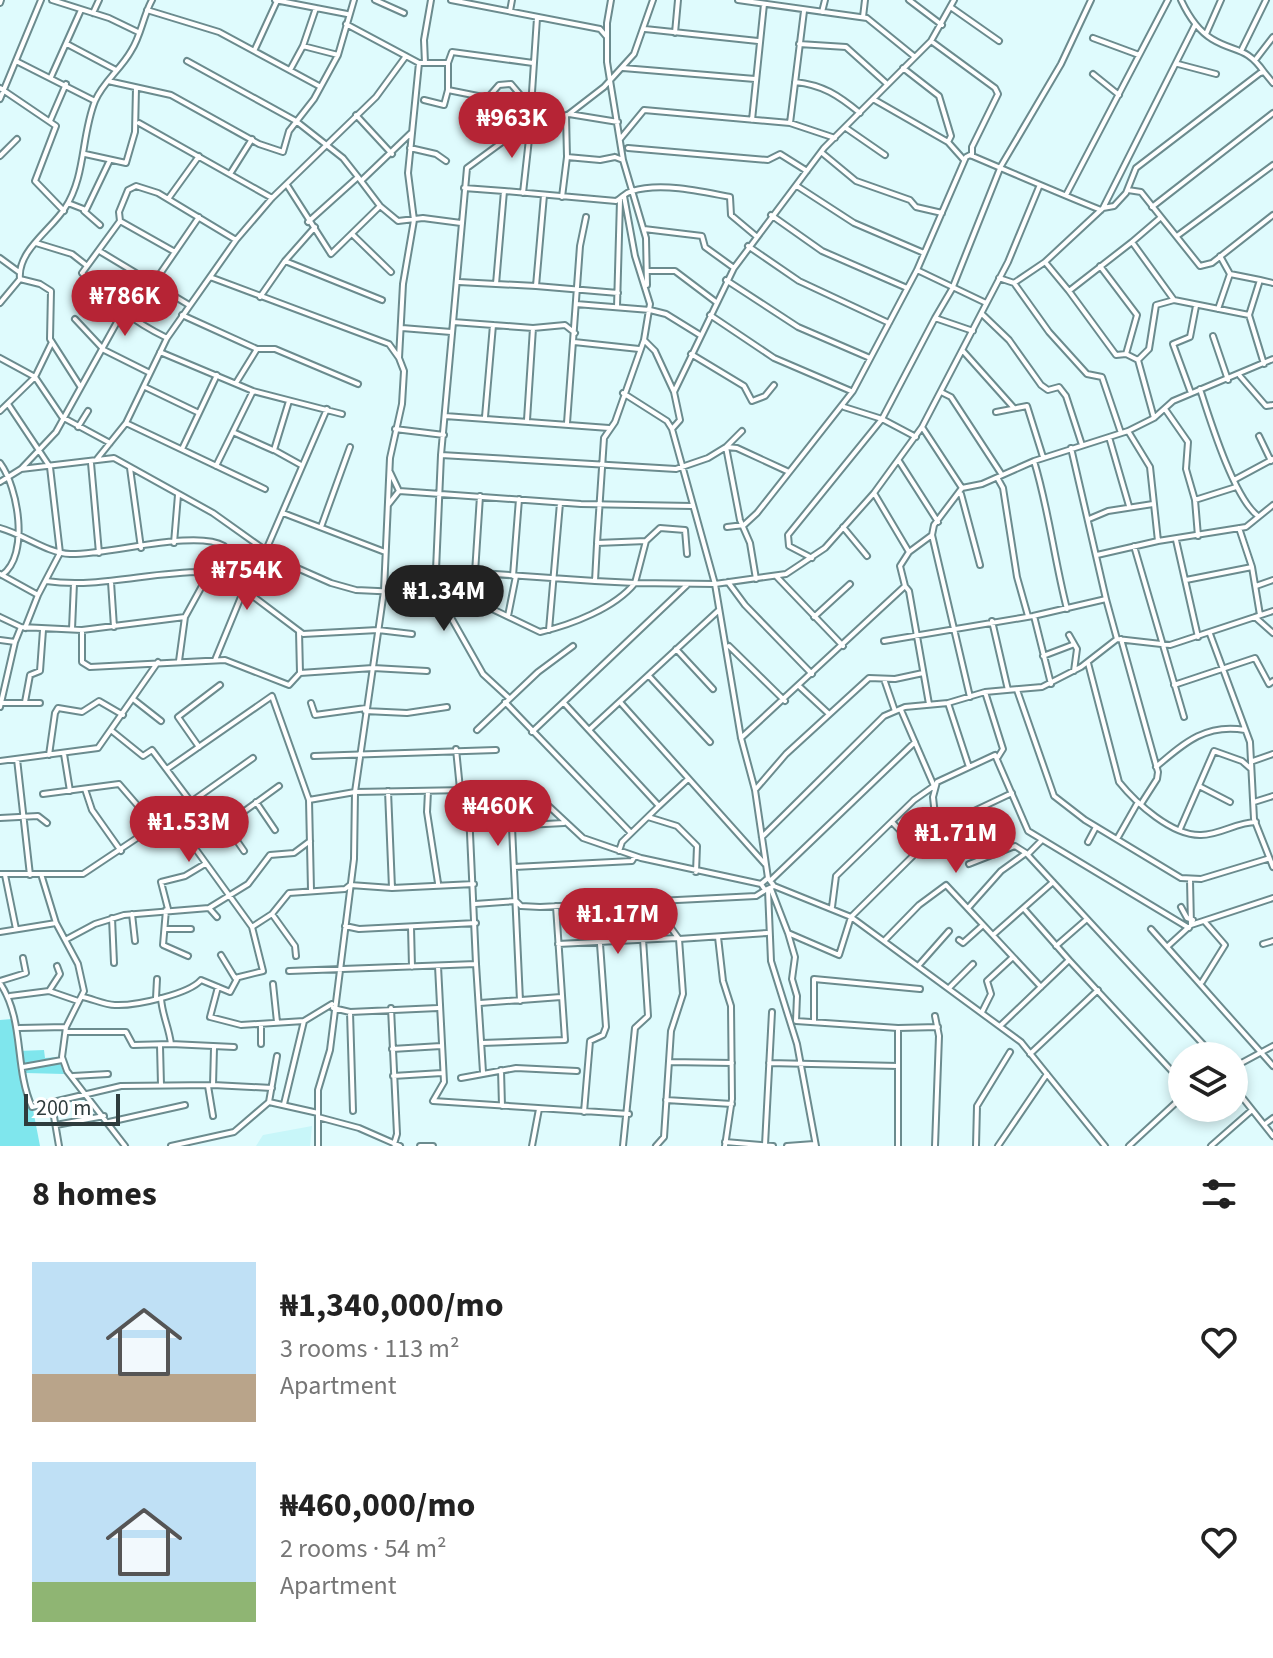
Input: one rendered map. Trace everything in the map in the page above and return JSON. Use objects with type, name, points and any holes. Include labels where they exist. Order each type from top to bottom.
[{"type":"street","points":[[0,99],[41,0]]},
{"type":"street","points":[[53,0],[138,32]]},
{"type":"street","points":[[93,13],[99,0]]},
{"type":"street","points":[[0,303],[20,279],[19,272],[36,243],[64,211],[85,154],[95,101],[132,50],[152,0]]},
{"type":"street","points":[[255,49],[276,0],[309,3],[316,8],[348,14]]},
{"type":"street","points":[[108,81],[171,95],[252,139],[283,152],[296,121],[314,99],[338,55],[354,0]]},
{"type":"street","points":[[375,0],[404,13]]},
{"type":"street","points":[[399,358],[403,284],[414,220],[408,173],[411,132],[431,0]]},
{"type":"street","points":[[451,0],[600,29],[606,36]]},
{"type":"street","points":[[510,11],[512,0]]},
{"type":"street","points":[[595,581],[604,438],[615,422],[644,340],[650,310],[644,229],[623,160],[610,78],[606,36],[611,0]]},
{"type":"street","points":[[429,594],[436,570],[441,455],[467,168],[515,135],[567,115],[610,78],[634,54],[653,0]]},
{"type":"street","points":[[675,34],[678,0]]},
{"type":"street","points":[[738,0],[784,3],[804,11],[863,17],[915,57]]},
{"type":"street","points":[[822,12],[825,0]]},
{"type":"street","points":[[863,17],[865,0]]},
{"type":"street","points":[[909,0],[942,25]]},
{"type":"street","points":[[674,392],[726,280],[748,246],[821,152],[931,41],[954,0]]},
{"type":"street","points":[[812,558],[789,546],[788,535],[882,419],[952,289],[1001,166],[1061,64],[1091,0]]},
{"type":"street","points":[[1066,195],[1168,0]]},
{"type":"street","points":[[1181,0],[1195,25],[1206,34],[1242,49],[1256,59],[1273,83]]},
{"type":"street","points":[[1206,34],[1221,0]]},
{"type":"street","points":[[1242,49],[1266,0]]},
{"type":"street","points":[[752,120],[764,4]]},
{"type":"street","points":[[290,70],[303,46],[316,8]]},
{"type":"street","points":[[952,8],[999,41]]},
{"type":"street","points":[[51,77],[81,10]]},
{"type":"street","points":[[147,10],[210,28],[255,49],[319,86]]},
{"type":"street","points":[[790,123],[804,11]]},
{"type":"street","points":[[531,107],[537,18]]},
{"type":"street","points":[[600,29],[607,23]]},
{"type":"street","points":[[346,24],[422,63],[448,63]]},
{"type":"street","points":[[1014,283],[1045,262],[1102,209],[1178,64],[1195,25]]},
{"type":"street","points":[[645,29],[759,41]]},
{"type":"street","points":[[1256,59],[1273,37]]},
{"type":"street","points":[[1093,38],[1139,55]]},
{"type":"street","points":[[931,41],[995,88],[998,94],[972,147],[972,156]]},
{"type":"street","points":[[67,44],[116,70]]},
{"type":"street","points":[[799,44],[846,47],[886,83]]},
{"type":"street","points":[[303,46],[338,55]]},
{"type":"street","points":[[424,100],[444,105],[452,52],[533,63]]},
{"type":"street","points":[[21,469],[91,463],[97,459],[126,423],[167,338],[236,240],[272,198],[390,81],[406,56]]},
{"type":"street","points":[[16,61],[95,101]]},
{"type":"street","points":[[187,61],[296,121],[327,145],[380,206],[398,221],[423,218],[461,223]]},
{"type":"street","points":[[1178,64],[1216,74]]},
{"type":"street","points":[[621,68],[755,79]]},
{"type":"street","points":[[902,68],[939,96],[951,136],[948,142]]},
{"type":"street","points":[[727,527],[744,525],[776,491],[844,407],[917,270],[964,160],[972,156],[1001,166],[1029,178],[1039,187],[1102,209],[1114,206],[1128,190],[1136,168],[1264,72]]},
{"type":"street","points":[[1093,74],[1119,95]]},
{"type":"street","points":[[795,82],[815,84],[837,93],[860,113]]},
{"type":"street","points":[[50,121],[66,84]]},
{"type":"street","points":[[485,101],[499,85],[511,84],[545,124]]},
{"type":"street","points":[[85,154],[123,164],[128,159],[135,132],[136,88]]},
{"type":"street","points":[[3,89],[56,126],[35,181],[64,211]]},
{"type":"street","points":[[448,90],[483,97],[515,135]]},
{"type":"street","points":[[873,99],[948,142],[964,160]]},
{"type":"street","points":[[621,138],[644,110],[790,123],[835,138]]},
{"type":"street","points":[[1152,207],[1273,113]]},
{"type":"street","points":[[356,115],[392,154]]},
{"type":"street","points":[[567,115],[618,122]]},
{"type":"street","points":[[562,197],[567,157],[567,115]]},
{"type":"street","points":[[139,123],[272,198]]},
{"type":"street","points":[[846,128],[885,155]]},
{"type":"street","points":[[523,193],[530,130]]},
{"type":"street","points":[[308,222],[392,154],[411,132]]},
{"type":"street","points":[[0,156],[17,139]]},
{"type":"street","points":[[230,174],[252,139]]},
{"type":"street","points":[[410,148],[436,154],[446,161]]},
{"type":"street","points":[[628,148],[768,160],[780,154],[807,171]]},
{"type":"street","points":[[567,157],[608,160],[621,150]]},
{"type":"street","points":[[821,152],[856,181],[910,200],[916,207],[942,213]]},
{"type":"street","points":[[168,199],[199,156]]},
{"type":"street","points":[[615,157],[623,160]]},
{"type":"street","points":[[84,211],[109,162]]},
{"type":"street","points":[[1177,236],[1273,165]]},
{"type":"street","points":[[287,185],[331,254],[380,206]]},
{"type":"street","points":[[797,186],[854,223],[924,253]]},
{"type":"street","points":[[167,338],[122,313],[82,273],[86,265],[101,252],[120,221],[119,212],[131,187],[143,187],[168,199],[236,240]]},
{"type":"street","points":[[436,570],[555,579],[715,584],[777,577],[812,558],[874,493],[916,437],[982,314],[1039,187]]},
{"type":"street","points":[[464,188],[620,200]]},
{"type":"street","points":[[617,307],[620,200],[623,194],[634,190],[730,197],[731,215],[756,236]]},
{"type":"street","points":[[1128,190],[1141,192],[1200,266],[1220,256],[1273,215]]},
{"type":"street","points":[[496,284],[504,191]]},
{"type":"street","points":[[623,194],[635,256],[647,285]]},
{"type":"street","points":[[536,286],[544,195]]},
{"type":"street","points":[[68,203],[84,211],[100,225]]},
{"type":"street","points":[[771,215],[822,251],[907,288]]},
{"type":"street","points":[[153,284],[199,217]]},
{"type":"street","points":[[567,423],[586,217]]},
{"type":"street","points":[[1069,291],[1160,218]]},
{"type":"street","points":[[120,221],[175,252]]},
{"type":"street","points":[[260,297],[285,261],[315,227]]},
{"type":"street","points":[[644,229],[702,236],[705,247],[734,268]]},
{"type":"street","points":[[353,235],[391,272]]},
{"type":"street","points":[[1132,242],[1174,300]]},
{"type":"street","points":[[36,243],[72,254],[86,265]]},
{"type":"street","points":[[748,246],[799,281],[889,323]]},
{"type":"street","points":[[101,252],[189,305]]},
{"type":"street","points":[[1218,309],[1230,274],[1220,256]]},
{"type":"street","points":[[0,258],[19,272]]},
{"type":"street","points":[[285,261],[382,300]]},
{"type":"street","points":[[1045,262],[1116,355],[1126,354],[1138,360],[1154,418]]},
{"type":"street","points":[[1100,266],[1137,315],[1126,354]]},
{"type":"street","points":[[917,270],[986,303]]},
{"type":"street","points":[[647,271],[675,271],[716,302]]},
{"type":"street","points":[[1230,274],[1273,283]]},
{"type":"street","points":[[210,277],[389,344],[404,371],[389,470],[384,591],[355,792],[350,885],[330,1050],[318,1090],[318,1146]]},
{"type":"street","points":[[999,278],[1014,283],[1049,332],[1087,374],[1102,377],[1121,433]]},
{"type":"street","points":[[0,411],[35,377],[52,342],[51,291],[40,284],[20,279]]},
{"type":"street","points":[[726,280],[798,327],[870,358]]},
{"type":"street","points":[[1260,280],[1249,315],[1264,364]]},
{"type":"street","points":[[458,282],[618,293]]},
{"type":"street","points":[[1138,360],[1149,349],[1156,305],[1174,300],[1249,315]]},
{"type":"street","points":[[576,304],[650,310],[666,314],[700,335]]},
{"type":"street","points":[[1191,393],[1173,344],[1190,337],[1197,305]]},
{"type":"street","points":[[0,482],[21,469],[56,432],[122,313]]},
{"type":"street","points":[[982,314],[1009,340],[1041,385],[1048,390],[1059,387],[1066,396],[1082,445]]},
{"type":"street","points":[[182,315],[257,349],[275,349],[358,384]]},
{"type":"street","points":[[710,315],[774,358],[853,391]]},
{"type":"street","points":[[935,318],[973,331]]},
{"type":"street","points":[[75,319],[104,350],[148,372]]},
{"type":"street","points":[[453,322],[533,328],[565,325],[575,333]]},
{"type":"street","points":[[485,417],[493,325]]},
{"type":"street","points":[[402,328],[452,332]]},
{"type":"street","points":[[527,420],[533,328]]},
{"type":"street","points":[[1213,336],[1228,380]]},
{"type":"street","points":[[644,340],[655,351],[674,392],[680,420],[672,429]]},
{"type":"street","points":[[52,342],[81,387]]},
{"type":"street","points":[[574,342],[641,349]]},
{"type":"street","points":[[236,383],[257,349]]},
{"type":"street","points":[[963,351],[1013,407]]},
{"type":"street","points":[[160,352],[253,391],[342,414]]},
{"type":"street","points":[[691,354],[738,381],[752,401],[765,396],[774,385]]},
{"type":"street","points":[[0,358],[35,377],[62,417],[110,443]]},
{"type":"street","points":[[929,704],[909,591],[900,566],[909,552],[932,535],[961,490],[1034,461],[1128,431],[1191,393],[1240,376],[1273,359]]},
{"type":"street","points":[[182,449],[217,375]]},
{"type":"street","points":[[1240,376],[1263,405],[1273,405]]},
{"type":"street","points":[[145,387],[199,413]]},
{"type":"street","points":[[1200,389],[1236,487],[1247,507],[1258,516]]},
{"type":"street","points":[[216,466],[235,433],[253,391]]},
{"type":"street","points":[[941,392],[951,397],[1000,476],[1017,577],[1051,684]]},
{"type":"street","points":[[623,393],[667,421],[684,468],[715,584],[741,738],[755,790],[770,886],[795,957],[792,979],[797,996],[796,1021]]},
{"type":"street","points":[[274,450],[289,401]]},
{"type":"street","points":[[8,404],[42,450],[50,467],[60,553],[15,642],[0,706],[40,703]]},
{"type":"street","points":[[996,412],[1027,406],[1043,458]]},
{"type":"street","points":[[844,407],[882,419],[916,437]]},
{"type":"street","points":[[266,550],[327,409]]},
{"type":"street","points":[[1165,409],[1188,442],[1186,469],[1195,500],[1198,536]]},
{"type":"street","points":[[78,427],[88,411]]},
{"type":"street","points":[[445,416],[609,428]]},
{"type":"street","points":[[126,423],[265,489]]},
{"type":"street","points":[[922,427],[961,490],[980,565]]},
{"type":"street","points":[[395,429],[444,435]]},
{"type":"street","points":[[441,455],[684,468],[726,447],[742,431]]},
{"type":"street","points":[[1128,431],[1150,467],[1158,541]]},
{"type":"street","points":[[235,433],[301,465]]},
{"type":"street","points":[[1234,480],[1272,460],[1259,436]]},
{"type":"street","points":[[1109,437],[1129,506]]},
{"type":"street","points":[[321,527],[350,447]]},
{"type":"street","points":[[726,447],[737,448],[789,472]]},
{"type":"street","points":[[726,447],[740,520],[744,525],[756,579]]},
{"type":"street","points":[[1071,448],[1097,555],[1097,573],[1156,767],[1157,779],[1117,839]]},
{"type":"street","points":[[97,459],[114,458],[213,513],[266,550],[331,583],[356,590],[471,597],[534,633],[549,630],[627,593],[635,583],[646,541],[660,528],[685,530],[687,554]]},
{"type":"street","points":[[899,461],[938,522]]},
{"type":"street","points":[[1034,461],[1049,510],[1053,554],[1067,609]]},
{"type":"street","points":[[0,463],[11,477],[19,533],[12,566],[1,574],[38,595]]},
{"type":"street","points":[[91,463],[99,553]]},
{"type":"street","points":[[130,468],[141,548]]},
{"type":"street","points":[[389,470],[399,491]]},
{"type":"street","points":[[1195,500],[1236,487]]},
{"type":"street","points":[[399,491],[560,503],[693,506]]},
{"type":"street","points":[[388,505],[399,491]]},
{"type":"street","points":[[874,493],[909,552]]},
{"type":"street","points":[[174,543],[178,495]]},
{"type":"street","points":[[475,573],[480,496]]},
{"type":"street","points":[[508,616],[519,499]]},
{"type":"street","points":[[549,630],[560,503]]},
{"type":"street","points":[[1089,519],[1129,506],[1153,504]]},
{"type":"street","points":[[1097,555],[1239,528],[1253,523],[1273,505]]},
{"type":"street","points":[[283,513],[385,552]]},
{"type":"street","points":[[843,527],[867,556]]},
{"type":"street","points":[[0,528],[19,533],[60,553],[99,553],[210,539],[224,546],[185,617],[179,661]]},
{"type":"street","points":[[1239,528],[1256,586],[1257,616],[1273,633]]},
{"type":"street","points":[[932,535],[970,697]]},
{"type":"street","points":[[1176,540],[1198,637]]},
{"type":"street","points":[[597,543],[646,541]]},
{"type":"street","points":[[1134,546],[1184,717]]},
{"type":"street","points":[[1186,580],[1252,567]]},
{"type":"street","points":[[46,581],[111,582],[168,572],[210,571],[229,578],[243,592],[308,635],[378,630],[412,634]]},
{"type":"street","points":[[777,577],[843,646]]},
{"type":"street","points":[[1256,586],[1273,580]]},
{"type":"street","points":[[111,582],[114,627]]},
{"type":"street","points":[[728,582],[745,605],[812,674]]},
{"type":"street","points":[[71,629],[74,583]]},
{"type":"street","points":[[532,732],[688,584]]},
{"type":"street","points":[[814,617],[850,584]]},
{"type":"street","points":[[741,738],[785,701],[905,586]]},
{"type":"street","points":[[215,660],[243,592]]},
{"type":"street","points":[[445,595],[449,614],[483,674],[532,732],[631,833]]},
{"type":"street","points":[[884,641],[1067,609],[1106,599]]},
{"type":"street","points":[[589,731],[719,610]]},
{"type":"street","points":[[762,837],[884,716],[985,692],[1051,684],[1088,663],[1119,639],[1161,644],[1198,637],[1273,611]]},
{"type":"street","points":[[0,617],[23,627],[82,630],[185,617]]},
{"type":"street","points":[[992,621],[1008,690]]},
{"type":"street","points":[[25,702],[30,675],[40,671],[43,630]]},
{"type":"street","points":[[82,630],[82,662],[86,666],[215,660],[244,665],[287,685],[300,673],[373,668],[427,671]]},
{"type":"street","points":[[299,631],[300,673]]},
{"type":"street","points":[[1209,633],[1246,730],[1252,761],[1256,822],[1267,859],[1273,867]]},
{"type":"street","points":[[1069,635],[1077,649],[1074,671]]},
{"type":"street","points":[[0,640],[15,642]]},
{"type":"street","points":[[727,644],[785,701]]},
{"type":"street","points":[[1043,656],[1072,645]]},
{"type":"street","points":[[477,730],[555,657],[573,646]]},
{"type":"street","points":[[676,649],[713,689]]},
{"type":"street","points":[[1174,685],[1257,658],[1269,684],[1273,681]]},
{"type":"street","points":[[0,761],[98,748],[158,662]]},
{"type":"street","points":[[1088,663],[1119,782],[1140,803],[1180,829],[1205,835],[1256,822]]},
{"type":"street","points":[[755,790],[869,678],[923,673]]},
{"type":"street","points":[[649,676],[710,742]]},
{"type":"street","points":[[884,679],[934,786],[937,835]]},
{"type":"street","points":[[0,681],[7,683]]},
{"type":"street","points":[[199,747],[178,717],[220,685]]},
{"type":"street","points":[[800,687],[829,714]]},
{"type":"street","points":[[1017,690],[1054,796],[1096,827],[1181,878],[1190,880],[1267,859]]},
{"type":"street","points":[[985,692],[1003,749],[998,758]]},
{"type":"street","points":[[167,769],[272,696],[309,800],[311,890]]},
{"type":"street","points":[[133,699],[161,721]]},
{"type":"street","points":[[49,755],[58,708],[82,712],[99,701],[123,715]]},
{"type":"street","points":[[620,702],[767,867]]},
{"type":"street","points":[[311,703],[315,715],[365,709],[407,713],[447,707]]},
{"type":"street","points":[[564,703],[659,806]]},
{"type":"street","points":[[948,703],[969,767]]},
{"type":"street","points":[[1156,767],[1189,740],[1207,731],[1246,730]]},
{"type":"street","points":[[112,731],[143,756],[152,750],[191,802]]},
{"type":"street","points":[[475,904],[516,901],[521,906],[556,906],[756,896],[770,886],[915,742]]},
{"type":"street","points":[[456,749],[460,789]]},
{"type":"street","points":[[314,756],[362,752],[496,750]]},
{"type":"street","points":[[1180,829],[1214,751],[1242,761],[1273,754]]},
{"type":"street","points":[[64,754],[70,791]]},
{"type":"street","points":[[832,907],[836,876],[892,822],[934,786],[988,757],[998,758]]},
{"type":"street","points":[[16,929],[2,874],[83,874],[121,851],[253,758]]},
{"type":"street","points":[[998,758],[1028,831],[1191,924]]},
{"type":"street","points":[[17,759],[30,875]]},
{"type":"street","points":[[1242,761],[1251,769]]},
{"type":"street","points":[[619,851],[631,833],[688,779]]},
{"type":"street","points":[[309,800],[355,792],[468,790],[525,784],[583,838],[696,872],[770,886],[832,907],[919,965],[1000,1026],[1030,1054],[1105,1146]]},
{"type":"street","points":[[43,794],[122,786],[151,830]]},
{"type":"street","points":[[195,847],[279,786]]},
{"type":"street","points":[[1199,786],[1230,802]]},
{"type":"street","points":[[85,789],[92,810],[121,851]]},
{"type":"street","points":[[468,790],[483,1072]]},
{"type":"street","points":[[388,791],[392,888]]},
{"type":"street","points":[[428,791],[427,812],[438,883]]},
{"type":"street","points":[[788,933],[839,955],[851,917],[919,850],[957,819],[1012,793]]},
{"type":"street","points":[[1254,802],[1273,796]]},
{"type":"street","points":[[256,802],[275,830]]},
{"type":"street","points":[[23,958],[26,973],[0,982],[3,992],[10,996],[49,991],[115,1005],[194,989],[200,981],[231,992],[237,979],[264,969],[252,927],[171,815]]},
{"type":"street","points":[[648,816],[677,826],[697,846],[696,872]]},
{"type":"street","points":[[0,818],[42,817],[47,823]]},
{"type":"street","points":[[892,822],[919,850]]},
{"type":"street","points":[[471,828],[564,823]]},
{"type":"street","points":[[226,825],[244,851]]},
{"type":"street","points":[[512,827],[520,1001]]},
{"type":"street","points":[[1088,842],[1096,827]]},
{"type":"street","points":[[969,907],[1001,871],[1042,840]]},
{"type":"street","points":[[67,939],[112,918],[209,908],[256,877],[270,855],[294,853],[310,841]]},
{"type":"street","points":[[969,864],[1015,846],[1027,854],[1201,1042]]},
{"type":"street","points":[[514,867],[632,861],[635,856]]},
{"type":"street","points":[[188,956],[163,945],[167,910],[161,882],[185,876],[205,864]]},
{"type":"street","points":[[41,874],[56,923],[78,964],[81,999],[66,1029],[62,1060],[125,1146]]},
{"type":"street","points":[[46,883],[51,875]]},
{"type":"street","points":[[1190,880],[1191,924]]},
{"type":"street","points":[[993,935],[1025,910],[1053,882]]},
{"type":"street","points":[[252,927],[272,914],[289,893],[345,889],[350,885],[392,888],[438,883],[474,884]]},
{"type":"street","points":[[761,884],[770,886]]},
{"type":"street","points":[[884,941],[919,905],[946,885],[1041,987]]},
{"type":"street","points":[[770,886],[767,933],[771,961],[809,1098],[815,1145],[787,1146]]},
{"type":"street","points":[[1167,947],[1191,924],[1273,898]]},
{"type":"street","points":[[656,1146],[664,1137],[674,1014],[683,994],[678,938],[671,928],[669,900]]},
{"type":"street","points":[[482,1043],[565,1040],[556,906]]},
{"type":"street","points":[[1181,907],[1191,924]]},
{"type":"street","points":[[209,908],[217,917]]},
{"type":"street","points":[[1025,910],[1168,1067]]},
{"type":"street","points":[[132,914],[135,941]]},
{"type":"street","points":[[272,914],[295,946],[296,956]]},
{"type":"street","points":[[112,918],[114,963]]},
{"type":"street","points":[[1056,946],[1087,919]]},
{"type":"street","points":[[1202,982],[1225,943],[1205,922]]},
{"type":"street","points":[[0,932],[56,923]]},
{"type":"street","points":[[345,926],[359,929],[476,923]]},
{"type":"street","points":[[959,940],[963,943],[982,926]]},
{"type":"street","points":[[411,927],[412,967]]},
{"type":"street","points":[[166,929],[191,929]]},
{"type":"street","points":[[1151,929],[1202,982],[1273,1066]]},
{"type":"street","points":[[919,965],[949,931]]},
{"type":"street","points":[[558,944],[767,933]]},
{"type":"street","points":[[718,937],[723,981],[731,1006],[732,1104],[725,1144],[773,1146]]},
{"type":"street","points":[[623,1146],[629,1114],[635,1028],[648,1016],[643,939]]},
{"type":"street","points":[[1263,944],[1273,941]]},
{"type":"street","points":[[584,1112],[590,1041],[603,1035],[606,1027],[600,944]]},
{"type":"street","points":[[221,955],[225,966],[237,979]]},
{"type":"street","points":[[982,1012],[991,994],[987,981],[1013,957]]},
{"type":"street","points":[[1000,1026],[1069,960]]},
{"type":"street","points":[[289,971],[476,964]]},
{"type":"street","points":[[950,987],[973,964]]},
{"type":"street","points":[[49,991],[60,974],[57,966]]},
{"type":"street","points":[[438,966],[444,1082],[433,1101],[629,1114]]},
{"type":"street","points":[[157,979],[162,1017],[169,1028],[171,1044]]},
{"type":"street","points":[[814,1022],[814,979],[920,989]]},
{"type":"street","points":[[273,984],[277,1022]]},
{"type":"street","points":[[218,987],[212,1020],[241,1025],[304,1021],[333,1006],[350,1012],[439,1008]]},
{"type":"street","points":[[1030,1054],[1098,990]]},
{"type":"street","points":[[10,996],[19,1028],[30,1106],[52,1105],[114,1087],[272,1088]]},
{"type":"street","points":[[480,1003],[561,997]]},
{"type":"street","points":[[391,1008],[397,1134],[394,1144]]},
{"type":"street","points":[[350,1012],[353,1111]]},
{"type":"street","points":[[765,1145],[772,1012]]},
{"type":"street","points":[[935,1016],[938,1027],[935,1146]]},
{"type":"street","points":[[284,1104],[304,1021]]},
{"type":"street","points":[[789,1021],[898,1028],[938,1027]]},
{"type":"street","points":[[261,1024],[261,1044]]},
{"type":"street","points":[[19,1028],[126,1032],[133,1045],[234,1047]]},
{"type":"street","points":[[898,1028],[898,1146]]},
{"type":"street","points":[[160,1046],[161,1085]]},
{"type":"street","points":[[392,1049],[441,1046]]},
{"type":"street","points":[[1248,1060],[1273,1046]]},
{"type":"street","points":[[213,1116],[210,1086],[214,1048]]},
{"type":"street","points":[[976,1146],[977,1106],[1010,1052]]},
{"type":"street","points":[[171,1146],[234,1132],[269,1102],[277,1056]]},
{"type":"street","points":[[23,1067],[62,1060]]},
{"type":"street","points":[[669,1062],[732,1063]]},
{"type":"street","points":[[769,1063],[898,1066]]},
{"type":"street","points":[[461,1078],[483,1072],[523,1068],[577,1071]]},
{"type":"street","points":[[501,1070],[502,1106]]},
{"type":"street","points":[[393,1076],[443,1073]]},
{"type":"street","points":[[73,1076],[108,1074]]},
{"type":"street","points":[[998,1146],[1047,1074]]},
{"type":"street","points":[[666,1100],[732,1104]]},
{"type":"street","points":[[269,1102],[359,1128],[400,1146]]},
{"type":"street","points":[[52,1105],[59,1146]]},
{"type":"street","points":[[109,1122],[185,1105]]},
{"type":"street","points":[[1248,1105],[1273,1136]]},
{"type":"street","points":[[532,1146],[539,1109]]},
{"type":"street","points":[[1129,1146],[1168,1110]]},
{"type":"street","points":[[1211,1146],[1252,1110]]},
{"type":"street","points":[[56,1125],[104,1116]]},
{"type":"street","points":[[1265,1124],[1273,1118]]},
{"type":"street","points":[[420,1146],[433,1146]]},
{"type":"shaded area","points":[[12,1019],[18,1051],[44,1050],[45,1058],[58,1057],[64,1074],[26,1073],[40,1146],[0,1146],[0,1020]]},
{"type":"shaded area","points":[[312,1126],[310,1146],[256,1146],[263,1135]]}]
